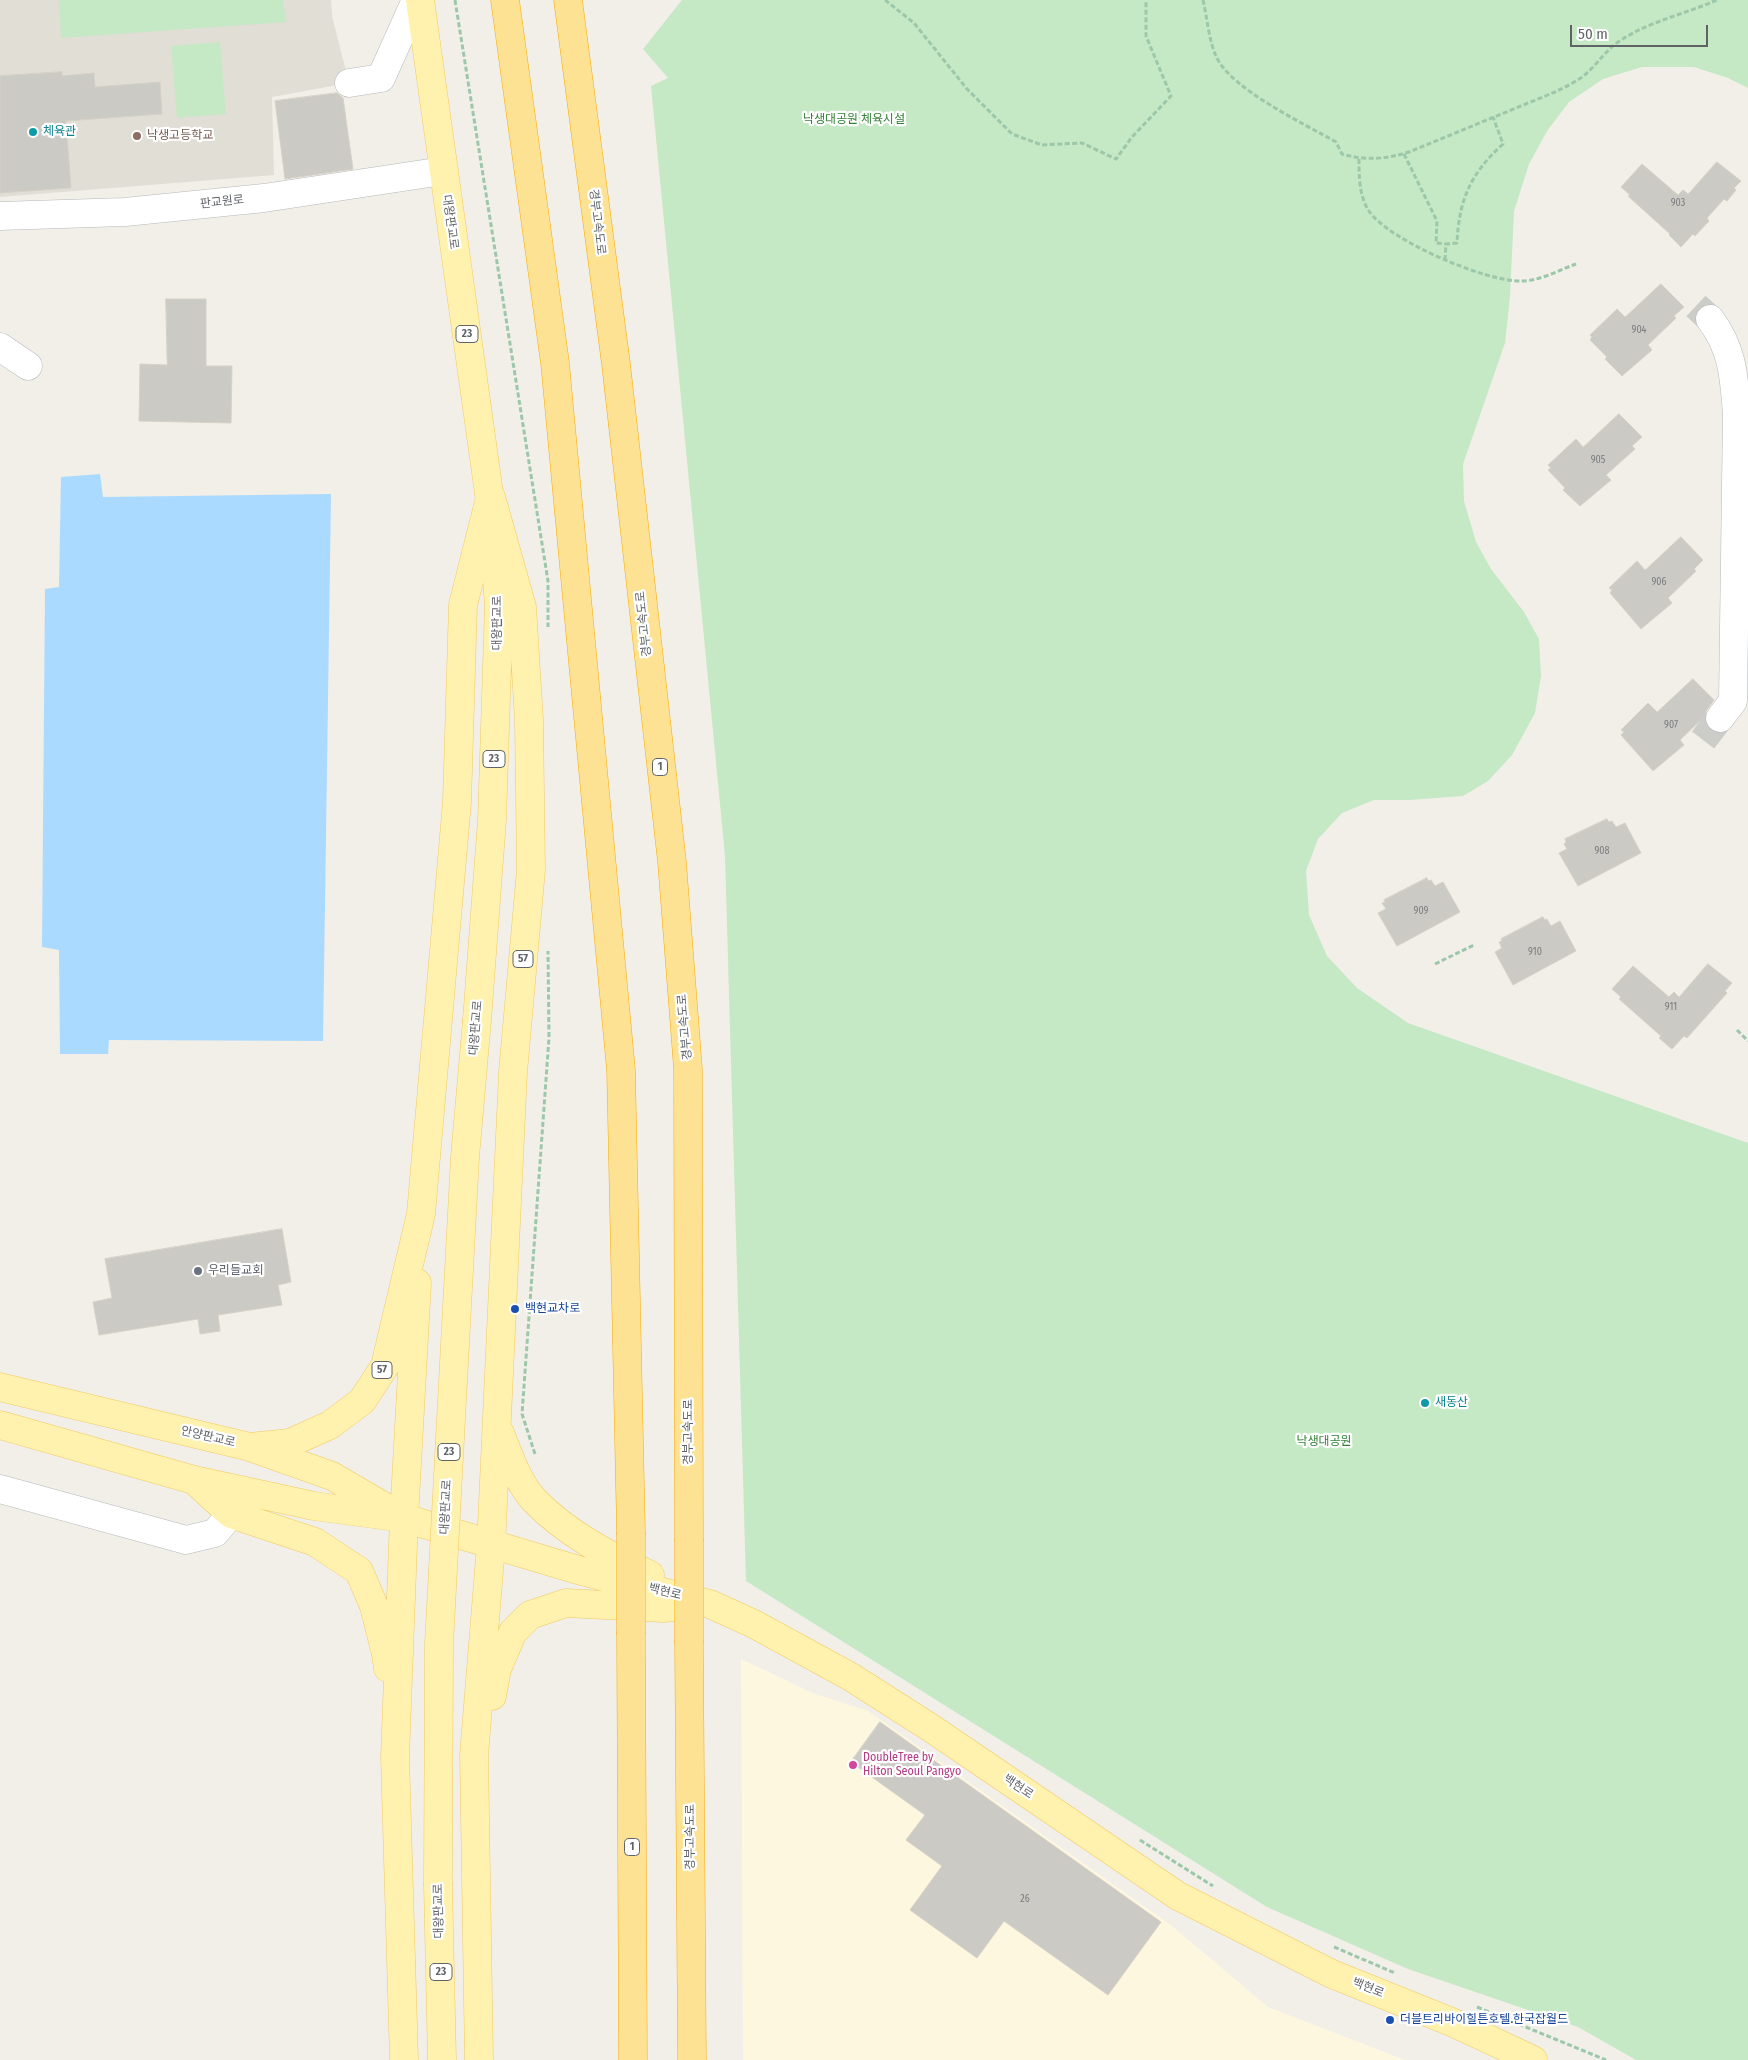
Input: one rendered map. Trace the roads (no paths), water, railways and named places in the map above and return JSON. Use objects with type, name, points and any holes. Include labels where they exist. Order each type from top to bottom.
[{"type":"highway","name":"1","points":[[505,0],[555,364],[621,1070],[631,1532],[633,2060]]},
{"type":"highway","name":"경부고속도로","points":[[568,0],[616,364],[672,862],[687,1059],[692,2060]]},
{"type":"main road","name":"대왕판교로","points":[[420,0],[491,497],[498,605],[492,820],[464,1167],[439,1644],[438,1885],[442,2060]]},
{"type":"main road","name":"57","points":[[250,1447],[290,1443],[330,1426],[362,1401],[384,1366],[421,1214],[457,802],[463,605],[491,497]]},
{"type":"main road","name":"57","points":[[491,497],[522,607],[528,720],[530,870],[513,1072],[491,1546]]},
{"type":"main road","points":[[395,1758],[404,1518],[421,1214]]},
{"type":"main road","name":"안양판교로","points":[[0,1387],[250,1447],[332,1476],[404,1518]]},
{"type":"main road","points":[[497,1424],[513,1467],[534,1500],[569,1529],[610,1556],[710,1604]]},
{"type":"main road","name":"안양판교로","points":[[0,1425],[194,1480],[314,1506],[404,1518],[491,1546]]},
{"type":"main road","points":[[194,1480],[231,1514],[315,1542],[359,1571],[374,1606],[386,1654],[395,1758],[404,2060]]},
{"type":"main road","points":[[479,2060],[474,1755],[491,1546]]},
{"type":"main road","name":"백현로","points":[[491,1546],[710,1604],[754,1624],[851,1677],[931,1728],[1178,1896],[1332,1974],[1454,2023],[1533,2060]]},
{"type":"main road","points":[[474,1755],[490,1703],[497,1669],[513,1632],[530,1615],[566,1603],[663,1608],[710,1604]]},
{"type":"street","points":[[349,83],[381,78],[416,0]]},
{"type":"street","name":"판교원로","points":[[0,216],[125,212],[264,198],[443,171]]},
{"type":"street","points":[[1710,319],[1728,348],[1742,414],[1741,595],[1733,701],[1720,718]]},
{"type":"street","points":[[0,347],[28,366]]},
{"type":"street","points":[[0,1489],[186,1540],[215,1533],[231,1514]]},
{"type":"water","points":[[100,474],[103,497],[331,494],[323,1041],[109,1040],[108,1054],[60,1054],[59,950],[42,947],[45,589],[59,587],[61,477]]},
{"type":"tunnel","points":[[1696,306],[1710,319]]},
{"type":"tunnel","points":[[1703,740],[1720,718]]},
{"type":"place","name":"체육관","points":[[33,132]]},
{"type":"place","name":"낙생고등학교","points":[[137,136]]},
{"type":"place","name":"우리들교회","points":[[198,1271]]},
{"type":"place","name":"백현교차로","points":[[515,1309]]},
{"type":"place","name":"새동산","points":[[1425,1403]]},
{"type":"place","name":"DoubleTree by Hilton Seoul Pangyo","points":[[853,1765]]},
{"type":"place","name":"더블트리바이힐튼호텔.한국잡월드","points":[[1390,2020]]},
{"type":"park label","name":"낙생대공원 체육시설","points":[[854,120]]},
{"type":"park label","name":"낙생대공원","points":[[1324,1442]]}]
